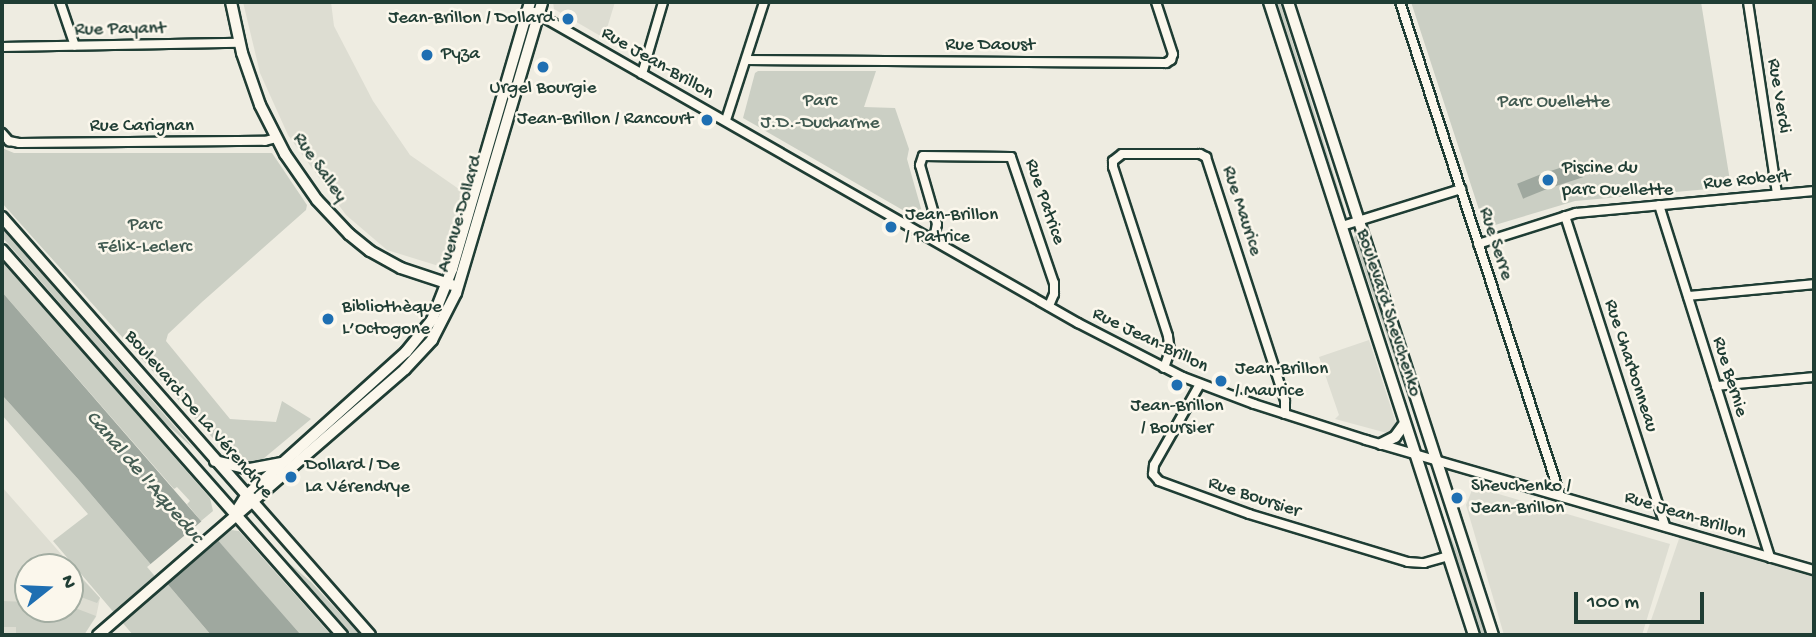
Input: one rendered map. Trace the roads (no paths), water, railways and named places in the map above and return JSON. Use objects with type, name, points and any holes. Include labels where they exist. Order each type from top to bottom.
[{"type":"main road","name":"Rue Salley","points":[[231,2],[239,43],[255,93],[276,138],[317,200],[355,240],[393,264],[453,285]]},
{"type":"main road","name":"Avenue Dollard","points":[[99,635],[249,500],[418,357],[444,321],[532,8],[542,2]]},
{"type":"main road","name":"Boulevard Shevchenko","points":[[1269,2],[1474,635]]},
{"type":"main road","name":"Boulevard Shevchenko","points":[[1287,2],[1493,635]]},
{"type":"main road","name":"Boulevard De La Vérendrye","points":[[2,217],[370,635]]},
{"type":"main road","name":"Boulevard De La Vérendrye","points":[[2,250],[342,635]]},
{"type":"main road","name":"Avenue Dollard","points":[[249,500],[283,462],[416,342],[453,285]]},
{"type":"main road","points":[[1381,444],[1395,437],[1405,423]]},
{"type":"main road","points":[[215,461],[250,469],[283,462]]},
{"type":"street","points":[[60,2],[75,47]]},
{"type":"street","points":[[642,74],[663,2]]},
{"type":"street","points":[[726,120],[764,2]]},
{"type":"street","name":"Rue Daoust","points":[[746,61],[1166,63],[1171,60],[1172,54],[1156,2]]},
{"type":"street","name":"Rue Serre","points":[[1400,2],[1560,495]]},
{"type":"street","name":"Rue Verdi","points":[[1748,2],[1777,194]]},
{"type":"street","name":"Rue Jean-Brillon","points":[[532,8],[642,74],[1049,306],[1164,368],[1200,384],[1381,444],[1814,570]]},
{"type":"street","name":"Rue Payant","points":[[2,47],[239,43]]},
{"type":"street","name":"Rue Carignan","points":[[2,133],[9,141],[222,142],[265,141],[276,138]]},
{"type":"street","name":"Rue Maurice","points":[[1164,368],[1170,351],[1168,336],[1113,167],[1113,161],[1122,154],[1200,154],[1206,157],[1285,400],[1285,414]]},
{"type":"street","name":"Rue Patrice","points":[[933,239],[937,223],[920,165],[923,156],[1011,157],[1054,283],[1054,294],[1049,306]]},
{"type":"street","points":[[1342,226],[1461,189]]},
{"type":"street","name":"Rue Robert","points":[[1478,243],[1565,216],[1814,191]]},
{"type":"street","name":"Rue Bernie","points":[[1660,205],[1770,558]]},
{"type":"street","name":"Rue Charbonneau","points":[[1565,216],[1665,526]]},
{"type":"street","points":[[1688,296],[1814,285]]},
{"type":"street","points":[[1716,386],[1814,377]]},
{"type":"street","name":"Rue Boursier","points":[[1200,384],[1154,465],[1153,474],[1159,481],[1259,517],[1408,562],[1424,563],[1448,556]]},
{"type":"water","points":[[1578,162],[1583,177],[1552,187],[1547,172]]},
{"type":"water","points":[[1544,173],[1550,188],[1523,199],[1517,184]]},
{"type":"water","name":"Canal de l'Aqueduc","points":[[2,292],[301,635],[211,635],[78,479],[2,395]]},
{"type":"place","name":"Jean-Brillon / Dollard","points":[[568,19]]},
{"type":"place","name":"Pyza","points":[[427,55]]},
{"type":"place","name":"Urgel Bourgie","points":[[543,67]]},
{"type":"place","name":"Jean-Brillon / Rancourt","points":[[707,120]]},
{"type":"place","name":"Piscine du parc Ouellette","points":[[1548,180]]},
{"type":"place","name":"Jean-Brillon / Patrice","points":[[891,227]]},
{"type":"place","name":"Bibliothèque L’Octogone","points":[[328,319]]},
{"type":"place","name":"Jean-Brillon / Maurice","points":[[1221,381]]},
{"type":"place","name":"Jean-Brillon / Boursier","points":[[1177,385]]},
{"type":"place","name":"Dollard / De La Vérendrye","points":[[291,477]]},
{"type":"place","name":"Shevchenko / Jean-Brillon","points":[[1457,498]]},
{"type":"park label","name":"Parc Ouellette","points":[[1554,103]]},
{"type":"park label","name":"Parc J.D.-Ducharme","points":[[820,113]]},
{"type":"park label","name":"Parc Félix-Leclerc","points":[[145,237]]}]
